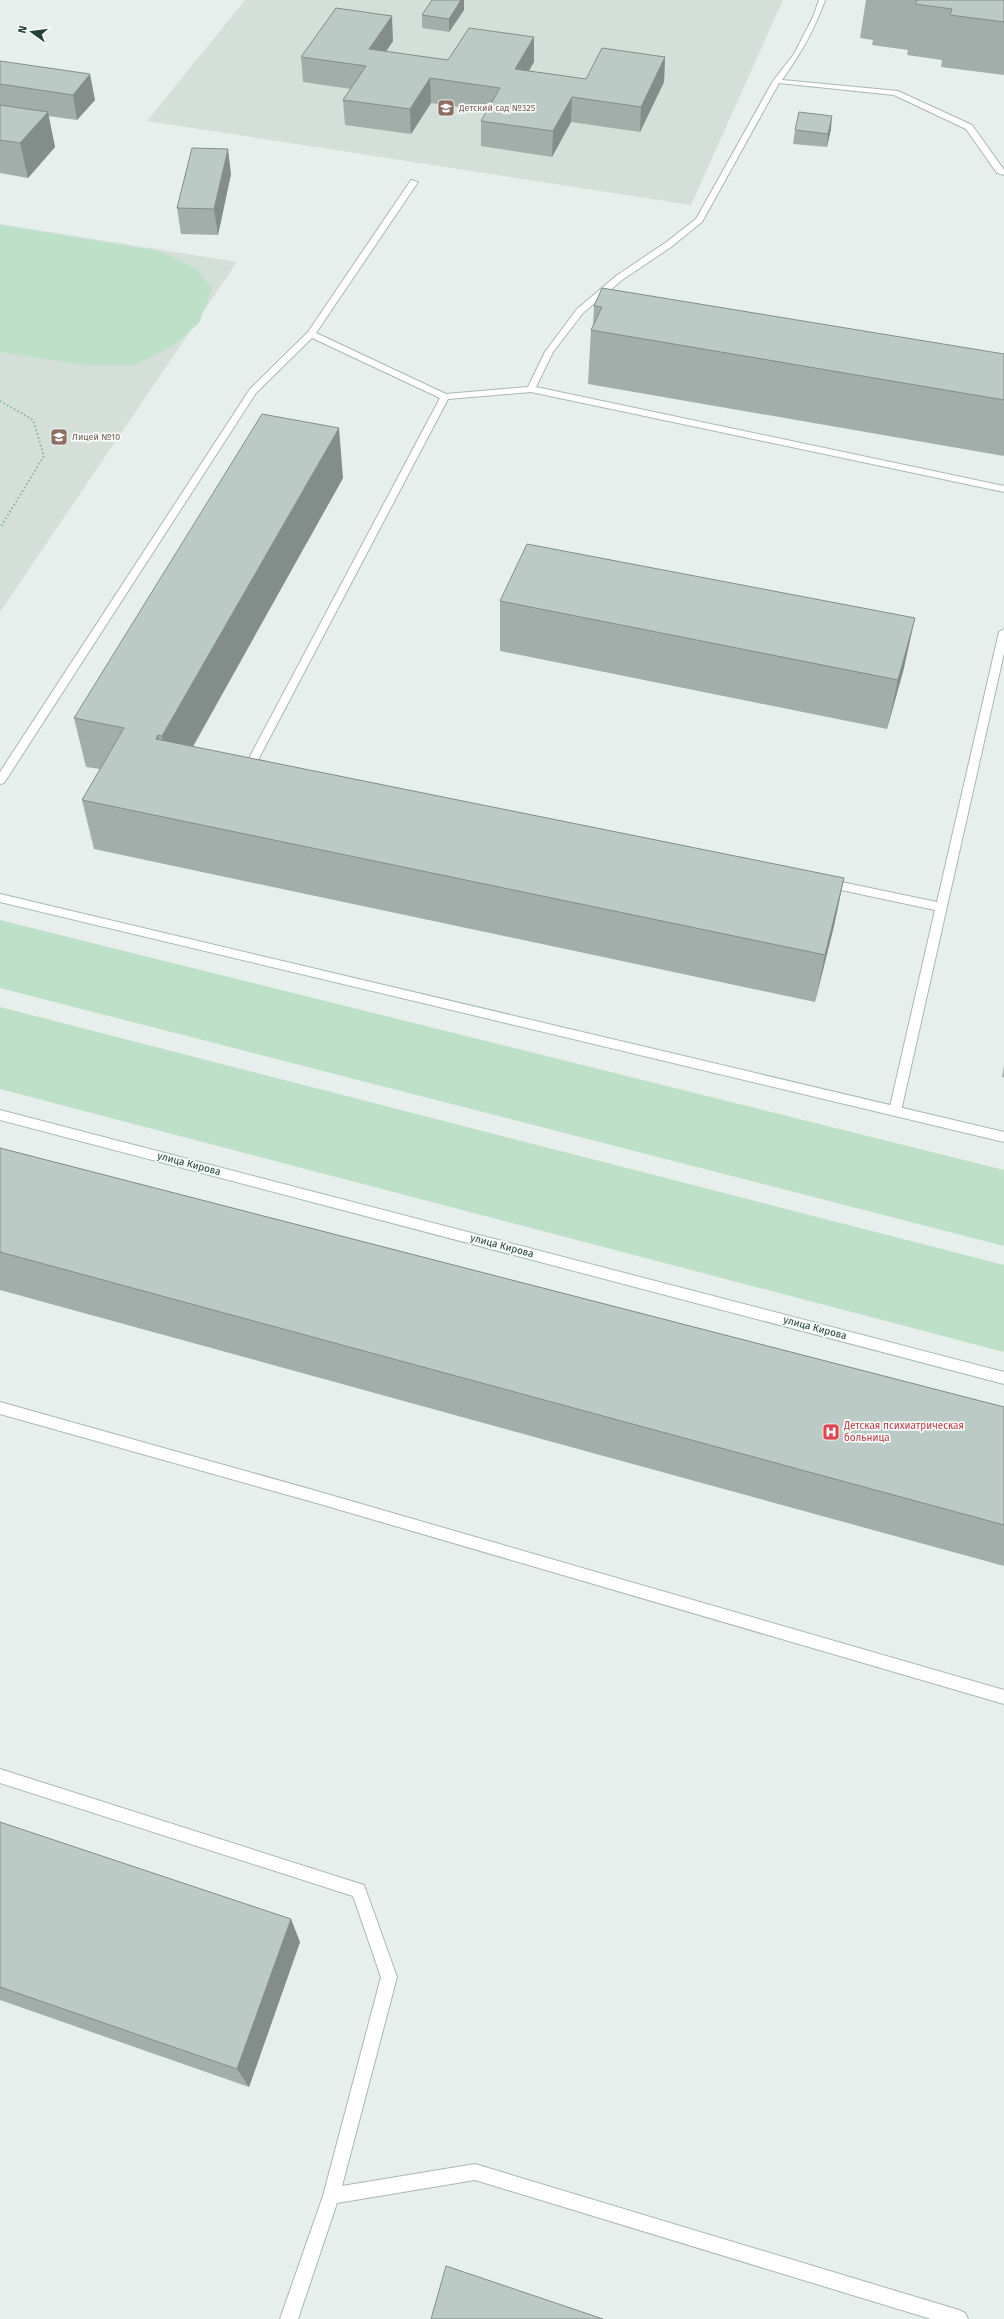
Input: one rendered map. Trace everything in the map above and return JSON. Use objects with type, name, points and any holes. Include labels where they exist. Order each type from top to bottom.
[{"type":"main road","points":[[531,389],[549,352],[580,311],[619,278],[668,245],[699,220],[777,81],[797,54],[816,17],[822,0]]},
{"type":"main road","points":[[777,81],[803,85],[895,93],[969,127],[1000,171],[1004,173]]},
{"type":"main road","points":[[0,780],[253,390],[311,334],[414,182]]},
{"type":"main road","points":[[311,334],[445,397],[531,389],[1004,489]]},
{"type":"main road","points":[[275,767],[252,762],[445,397]]},
{"type":"main road","points":[[895,1111],[1004,632]]},
{"type":"main road","points":[[818,881],[942,907]]},
{"type":"main road","points":[[0,898],[1004,1137]]},
{"type":"main road","name":"улица Кирова","points":[[0,1115],[1004,1378]]},
{"type":"main road","points":[[0,1408],[321,1498],[1004,1697]]},
{"type":"main road","points":[[0,1776],[359,1890],[389,1977],[331,2196],[289,2319]]},
{"type":"main road","points":[[331,2196],[475,2172],[959,2319]]},
{"type":"path","points":[[0,401],[33,420],[44,456],[0,528]]},
{"type":"shaded area","name":"Детский сад №325","points":[[245,0],[783,0],[691,205],[147,121]]},
{"type":"shaded area","name":"Лицей №10","points":[[0,224],[237,262],[0,612]]},
{"type":"green space","points":[[0,225],[159,251],[197,269],[212,289],[199,323],[173,346],[134,365],[84,365],[0,352]]},
{"type":"green space","points":[[0,920],[1004,1170],[1004,1246],[0,988]]},
{"type":"green space","points":[[0,1007],[1004,1265],[1004,1352],[0,1089]]},
{"type":"building","points":[[432,0],[461,0],[449,19],[422,15]]},
{"type":"building","points":[[917,0],[1004,0],[1004,22],[950,15],[952,9],[915,4]]},
{"type":"building","points":[[336,8],[392,16],[369,49],[448,60],[469,28],[534,37],[515,69],[586,79],[602,48],[665,57],[641,107],[572,97],[553,131],[481,121],[500,88],[430,78],[410,109],[343,100],[366,66],[301,57]]},
{"type":"building","points":[[0,61],[90,74],[73,95],[0,84]]},
{"type":"building","points":[[0,105],[48,112],[20,143],[0,140]]},
{"type":"building","points":[[799,112],[832,116],[828,134],[795,130]]},
{"type":"building","points":[[192,148],[228,149],[214,209],[177,208]]},
{"type":"building","points":[[602,288],[1004,354],[1004,400],[591,330],[602,307],[594,306]]},
{"type":"building","points":[[262,414],[339,428],[162,736],[158,735],[156,739],[844,878],[825,955],[82,800],[124,728],[74,718]]},
{"type":"building","points":[[527,544],[915,618],[898,680],[500,601]]},
{"type":"building","points":[[0,1148],[1004,1407],[1004,1525],[0,1252]]},
{"type":"building","points":[[0,1822],[291,1919],[237,2069],[0,1987]]},
{"type":"building","points":[[446,2266],[603,2319],[431,2319]]},
{"type":"place","name":"Детский сад №325","points":[[446,108]]},
{"type":"place","name":"Лицей №10","points":[[59,437]]},
{"type":"place","name":"Детская психиатрическая больница","points":[[831,1432]]}]
